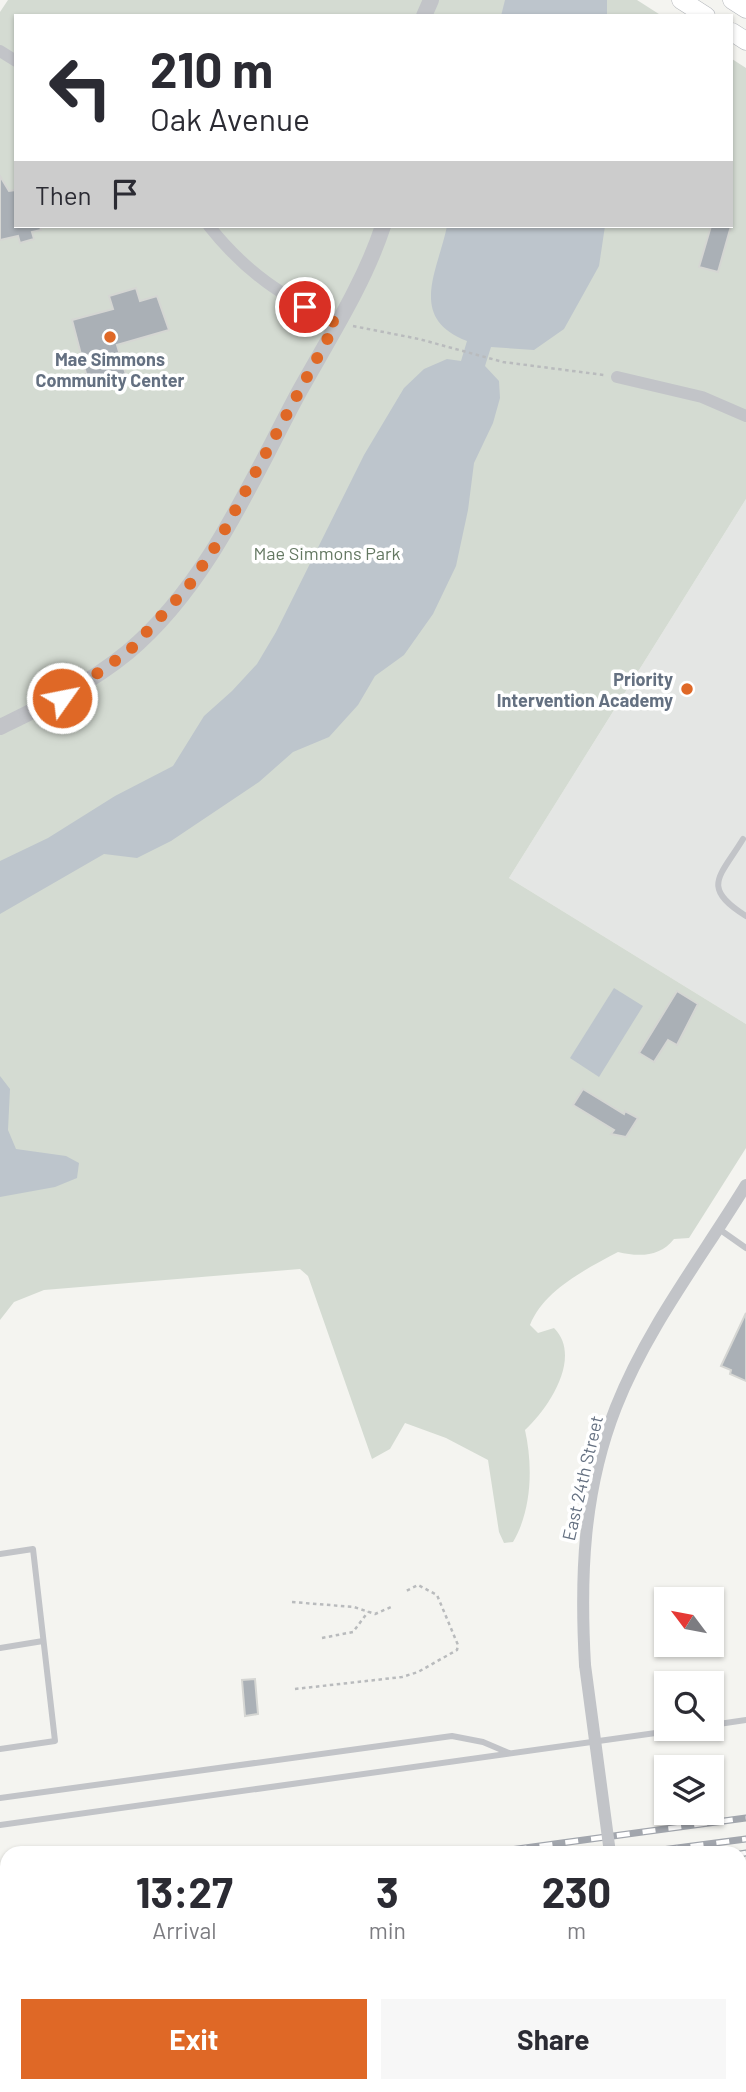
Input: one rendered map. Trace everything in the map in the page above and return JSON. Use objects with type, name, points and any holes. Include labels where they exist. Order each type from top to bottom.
[{"type":"main road","points":[[681,0],[703,14]]},
{"type":"street","points":[[211,228],[255,276],[278,292],[336,323]]},
{"type":"street","points":[[0,727],[62,698],[107,668],[158,624],[188,587],[217,544],[362,277],[382,228]]},
{"type":"street","points":[[617,377],[702,397],[746,416]]},
{"type":"street","name":"East 24th Street","points":[[609,1846],[585,1665],[581,1591],[583,1552],[597,1475],[616,1408],[650,1340],[746,1185]]},
{"type":"lane","points":[[743,839],[720,876],[717,887],[725,903],[746,916]]},
{"type":"lane","points":[[719,1229],[746,1248]]},
{"type":"lane","points":[[0,1554],[33,1549],[55,1741],[0,1749]]},
{"type":"lane","points":[[0,1648],[43,1642]]},
{"type":"lane","points":[[724,1723],[746,1720]]},
{"type":"lane","points":[[0,1825],[654,1733]]},
{"type":"lane","points":[[0,1798],[452,1736],[484,1742],[511,1754]]},
{"type":"path","points":[[336,323],[463,350],[488,358],[617,377]]},
{"type":"path","points":[[295,1689],[402,1678],[457,1650],[458,1645],[437,1595],[418,1585],[404,1592]]},
{"type":"path","points":[[292,1602],[354,1607],[374,1614],[391,1607]]},
{"type":"path","points":[[322,1638],[353,1632],[368,1612]]},
{"type":"shaded area","points":[[505,0],[607,0],[607,14],[502,14]]},
{"type":"shaded area","points":[[446,228],[605,228],[599,266],[564,329],[534,350],[491,347],[485,366],[499,381],[500,398],[493,423],[474,463],[468,510],[456,566],[433,614],[404,655],[375,676],[358,705],[329,737],[293,752],[259,782],[171,841],[137,858],[104,854],[0,914],[0,861],[48,838],[115,796],[173,766],[204,716],[257,664],[276,632],[364,455],[404,388],[424,369],[447,359],[461,361],[467,341],[449,331],[437,320],[431,292]]},
{"type":"shaded area","name":"Priority Intervention Academy","points":[[746,499],[746,1024],[509,878]]},
{"type":"shaded area","points":[[614,988],[643,1006],[599,1077],[570,1058]]},
{"type":"shaded area","points":[[0,1076],[10,1089],[8,1130],[16,1149],[66,1156],[79,1163],[77,1178],[55,1187],[0,1197]]},
{"type":"green space","name":"Mae Simmons Park","points":[[8,0],[637,0],[659,14],[14,14],[14,228],[733,228],[733,60],[746,68],[746,499],[509,878],[746,1024],[746,1148],[689,1238],[674,1239],[662,1249],[649,1254],[618,1252],[567,1282],[545,1301],[536,1313],[530,1325],[538,1333],[554,1328],[562,1340],[564,1367],[552,1396],[525,1430],[529,1487],[524,1516],[513,1542],[504,1543],[499,1532],[488,1460],[446,1438],[405,1423],[390,1449],[372,1459],[308,1276],[300,1269],[44,1290],[14,1302],[0,1320],[0,12]]},
{"type":"building","points":[[0,176],[9,191],[14,190],[14,228],[41,230],[32,232],[34,239],[20,243],[18,236],[0,240]]},
{"type":"building","points":[[710,228],[730,228],[718,272],[699,267]]},
{"type":"building","name":"Mae Simmons Community Center","points":[[136,288],[140,301],[157,296],[169,330],[117,345],[127,378],[90,389],[72,320],[113,309],[109,296]]},
{"type":"building","points":[[677,991],[698,1004],[677,1045],[668,1040],[654,1062],[639,1053]]},
{"type":"building","points":[[583,1089],[624,1114],[625,1111],[638,1118],[626,1137],[611,1134],[614,1130],[573,1105]]},
{"type":"building","points":[[746,1313],[746,1381],[730,1374],[731,1370],[721,1366]]},
{"type":"building","points":[[255,1679],[258,1714],[245,1716],[242,1680]]},
{"type":"railway","points":[[540,1846],[746,1818]]},
{"type":"railway","points":[[692,1846],[746,1839]]},
{"type":"place","name":"Mae Simmons Community Center","points":[[110,337]]},
{"type":"place","name":"Priority Intervention Academy","points":[[687,689]]},
{"type":"route","points":[[62,698],[129,651],[158,624],[188,587],[217,544],[336,323],[305,307]]}]
